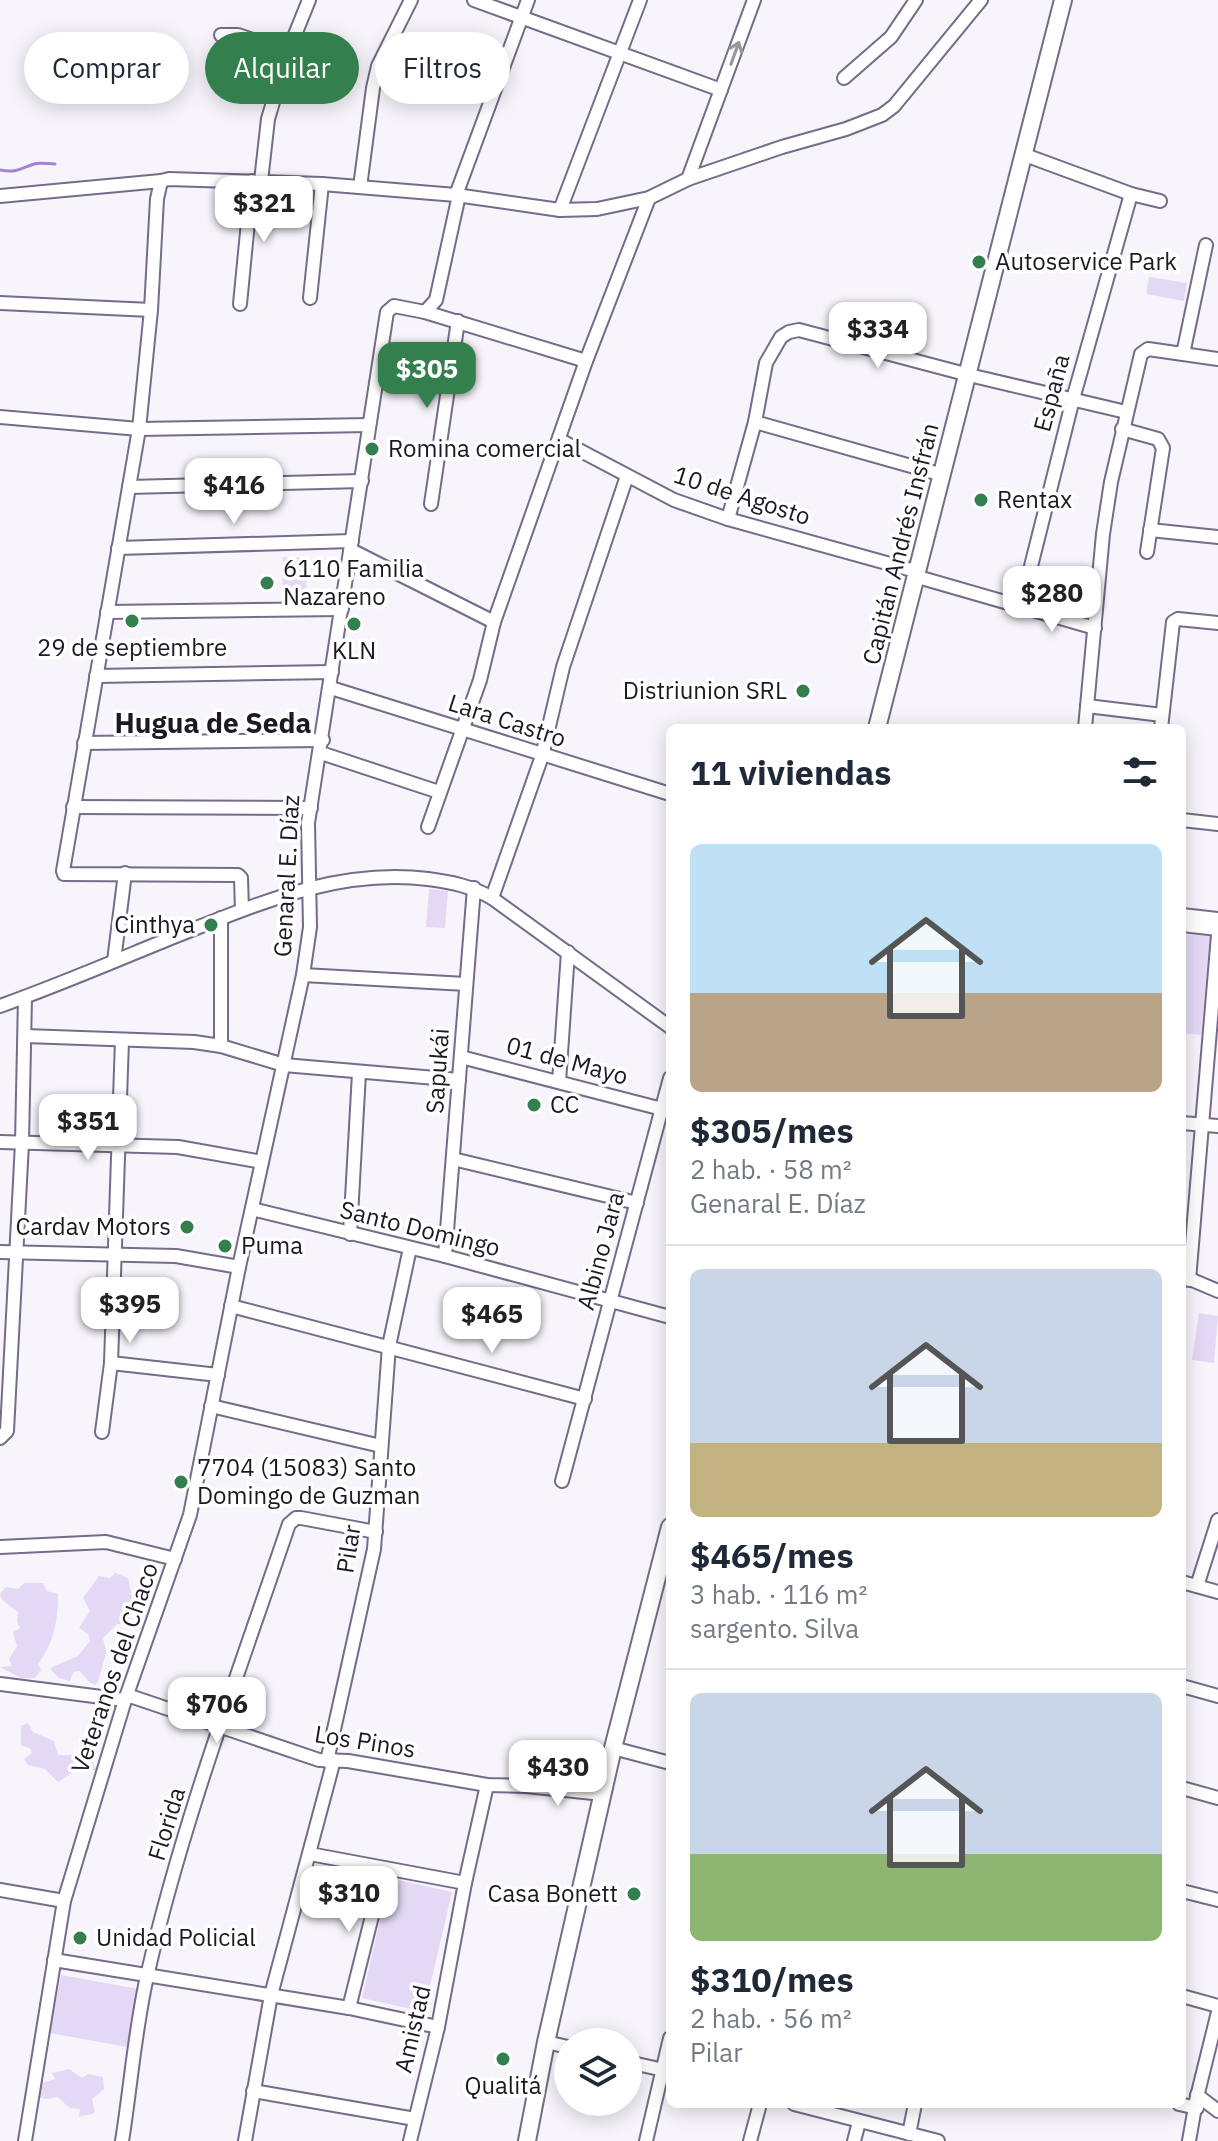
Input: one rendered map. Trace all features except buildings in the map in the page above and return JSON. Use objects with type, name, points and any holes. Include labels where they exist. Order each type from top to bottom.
[{"type":"main road","name":"Capitán Andrés Insfrán","points":[[878,724],[1063,0]]},
{"type":"main road","points":[[527,2141],[546,2042],[613,1748],[666,1543]]},
{"type":"street","points":[[296,32],[309,0]]},
{"type":"street","points":[[360,187],[378,66],[411,0]]},
{"type":"street","points":[[474,0],[721,90]]},
{"type":"street","points":[[528,0],[458,195],[436,300],[425,312],[586,361]]},
{"type":"street","points":[[560,210],[640,0]]},
{"type":"street","points":[[688,179],[754,0]]},
{"type":"street","points":[[844,78],[891,37],[916,0]]},
{"type":"street","points":[[0,196],[169,179],[322,184],[458,195],[560,210],[597,209],[649,198],[688,179],[846,129],[890,110],[981,0]]},
{"type":"street","points":[[240,304],[256,181],[272,104]]},
{"type":"street","points":[[1025,155],[1131,194],[1160,201]]},
{"type":"street","points":[[161,181],[139,429],[63,867],[64,874],[238,875],[241,878],[242,910]]},
{"type":"street","points":[[310,298],[322,184]]},
{"type":"street","name":"España","points":[[1021,606],[1073,399],[1131,194]]},
{"type":"street","points":[[428,827],[480,680],[494,622],[586,361],[649,198]]},
{"type":"street","points":[[1183,354],[1206,245]]},
{"type":"street","points":[[0,303],[151,310]]},
{"type":"street","name":"Genaral E. Díaz","points":[[252,1209],[303,975],[310,927],[311,886],[307,849],[311,808],[387,312],[391,307],[425,312]]},
{"type":"street","points":[[431,504],[458,321]]},
{"type":"street","points":[[728,519],[755,422],[766,363],[781,337],[789,332],[799,330],[1126,412]]},
{"type":"street","points":[[1085,724],[1103,534],[1122,429],[1143,351],[1148,349],[1218,359]]},
{"type":"street","points":[[0,417],[139,429],[369,425]]},
{"type":"street","points":[[755,422],[943,475]]},
{"type":"street","points":[[1122,429],[1158,439],[1162,446],[1147,552]]},
{"type":"street","name":"10 de Agosto","points":[[560,440],[674,500],[728,519],[1095,628]]},
{"type":"street","points":[[492,898],[542,756],[563,667],[627,476]]},
{"type":"street","points":[[129,487],[362,481]]},
{"type":"street","points":[[1150,530],[1218,537]]},
{"type":"street","points":[[118,548],[351,546],[494,622]]},
{"type":"street","points":[[107,612],[342,609]]},
{"type":"street","points":[[1087,706],[1162,722],[1173,622],[1178,619],[1218,623]]},
{"type":"street","points":[[96,676],[332,672]]},
{"type":"street","name":"Lara Castro","points":[[331,688],[666,793]]},
{"type":"street","points":[[84,743],[322,747],[439,792]]},
{"type":"street","points":[[73,807],[311,808]]},
{"type":"street","points":[[1186,820],[1218,824]]},
{"type":"street","points":[[114,961],[125,873]]},
{"type":"street","points":[[0,1006],[221,918],[311,886],[368,876],[395,876],[444,881],[474,888],[666,1024]]},
{"type":"street","name":"Sapukái","points":[[445,1256],[474,888]]},
{"type":"street","points":[[1186,915],[1218,919]]},
{"type":"street","points":[[221,918],[221,1046]]},
{"type":"street","points":[[1186,926],[1218,932],[1214,1023],[1186,1278],[1218,1291]]},
{"type":"street","points":[[559,1082],[568,952]]},
{"type":"street","points":[[303,975],[466,984]]},
{"type":"street","points":[[0,1438],[7,1431],[22,1143],[25,997]]},
{"type":"street","points":[[25,1036],[194,1042],[221,1046],[284,1065],[459,1080]]},
{"type":"street","points":[[102,1432],[111,1363],[122,1040]]},
{"type":"street","name":"01 de Mayo","points":[[461,1057],[662,1109]]},
{"type":"street","points":[[350,1234],[359,1073]]},
{"type":"street","name":"Albino Jara","points":[[562,1481],[666,1094]]},
{"type":"street","points":[[1186,1123],[1218,1126]]},
{"type":"street","points":[[0,1142],[178,1147],[262,1162]]},
{"type":"street","points":[[453,1159],[637,1203]]},
{"type":"street","name":"Santo Domingo","points":[[252,1209],[445,1256],[666,1316]]},
{"type":"street","name":"Veteranos del Chaco","points":[[25,2141],[64,1901],[125,1701],[190,1515],[252,1209]]},
{"type":"street","name":"Pilar","points":[[245,2141],[271,1995],[310,1854],[376,1532],[389,1346],[410,1248]]},
{"type":"street","points":[[0,1252],[176,1256],[239,1267]]},
{"type":"street","points":[[231,1306],[585,1399]]},
{"type":"street","points":[[111,1363],[218,1375]]},
{"type":"street","points":[[211,1406],[381,1446]]},
{"type":"street","name":"Florida","points":[[122,2141],[147,1975],[171,1885],[220,1727],[292,1520],[301,1518],[376,1532]]},
{"type":"street","points":[[1197,1586],[1218,1520]]},
{"type":"street","points":[[0,1547],[106,1542],[175,1559]]},
{"type":"street","points":[[1186,1583],[1218,1592]]},
{"type":"street","points":[[0,1684],[125,1701]]},
{"type":"street","points":[[1186,1687],[1218,1696]]},
{"type":"street","name":"Los Pinos","points":[[0,1692],[125,1701],[220,1727],[319,1760],[348,1761],[487,1785],[603,1794]]},
{"type":"street","points":[[613,1748],[666,1762]]},
{"type":"street","name":"Amistad","points":[[410,2141],[438,2027],[487,1785]]},
{"type":"street","points":[[1186,1789],[1218,1798]]},
{"type":"street","points":[[310,1854],[465,1883]]},
{"type":"street","points":[[349,2008],[384,1868]]},
{"type":"street","points":[[0,1890],[64,1901]]},
{"type":"street","points":[[1186,1892],[1218,1900]]},
{"type":"street","points":[[54,1960],[349,2008],[438,2027]]},
{"type":"street","points":[[1186,1997],[1218,2009],[1189,2141]]},
{"type":"street","points":[[546,2042],[554,2044]]},
{"type":"street","points":[[642,2065],[666,2071],[646,2141]]},
{"type":"street","points":[[253,2091],[415,2119]]},
{"type":"street","points":[[1186,2103],[1197,2102],[1218,2111]]},
{"type":"street","points":[[750,2141],[759,2108]]},
{"type":"street","points":[[816,2108],[938,2141]]},
{"type":"street","points":[[909,2134],[914,2108]]},
{"type":"street","points":[[854,2141],[859,2122]]},
{"type":"shaded area","points":[[1149,277],[1187,283],[1184,301],[1146,294]]},
{"type":"shaded area","points":[[283,557],[307,558],[306,597],[282,596]]},
{"type":"shaded area","points":[[429,889],[448,891],[445,928],[426,927]]},
{"type":"shaded area","points":[[1186,934],[1210,936],[1201,1035],[1186,1033]]},
{"type":"shaded area","points":[[1199,1313],[1218,1316],[1214,1363],[1192,1360]]},
{"type":"shaded area","points":[[115,1573],[128,1578],[134,1606],[128,1624],[117,1624],[103,1638],[106,1653],[98,1682],[95,1685],[89,1682],[80,1671],[73,1672],[70,1681],[59,1678],[51,1670],[52,1667],[78,1656],[90,1641],[88,1634],[79,1628],[90,1611],[83,1598],[99,1576],[110,1578]]},
{"type":"shaded area","points":[[24,1583],[43,1583],[47,1591],[58,1594],[54,1631],[38,1664],[41,1670],[35,1678],[21,1678],[0,1667],[12,1666],[9,1659],[17,1646],[13,1632],[20,1628],[18,1612],[2,1600],[0,1594],[6,1587],[18,1589]]},
{"type":"shaded area","points":[[28,1723],[33,1732],[54,1741],[58,1755],[87,1755],[97,1770],[76,1770],[58,1782],[45,1769],[28,1765],[24,1759],[32,1753],[31,1749],[21,1745],[21,1726]]},
{"type":"shaded area","points":[[390,1878],[452,1892],[424,2012],[362,1998]]},
{"type":"shaded area","points":[[61,1975],[138,1989],[127,2047],[50,2033]]},
{"type":"shaded area","points":[[69,2069],[82,2078],[88,2074],[103,2077],[104,2089],[92,2099],[95,2113],[79,2117],[80,2109],[70,2108],[57,2097],[39,2097],[42,2083],[55,2079],[52,2073]]},
{"type":"waterway","points":[[0,170],[14,171],[39,163],[55,164]]},
{"type":"place","name":"Autoservice Park","points":[[979,262]]},
{"type":"place","name":"Romina comercial","points":[[372,449]]},
{"type":"place","name":"Rentax","points":[[981,500]]},
{"type":"place","name":"6110 Familia Nazareno","points":[[267,583]]},
{"type":"place","name":"29 de septiembre","points":[[132,621]]},
{"type":"place","name":"KLN","points":[[354,624]]},
{"type":"place","name":"Distriunion SRL","points":[[803,691]]},
{"type":"place","name":"Cinthya","points":[[211,925]]},
{"type":"place","name":"CC","points":[[534,1105]]},
{"type":"place","name":"Cardav Motors","points":[[187,1227]]},
{"type":"place","name":"Puma","points":[[225,1246]]},
{"type":"place","name":"7704 (15083) Santo Domingo de Guzman","points":[[181,1482]]},
{"type":"place","name":"Casa Bonett","points":[[634,1894]]},
{"type":"place","name":"Unidad Policial","points":[[80,1938]]},
{"type":"place","name":"Qualitá","points":[[503,2059]]},
{"type":"district","name":"Hugua de Seda","points":[[213,723]]}]
